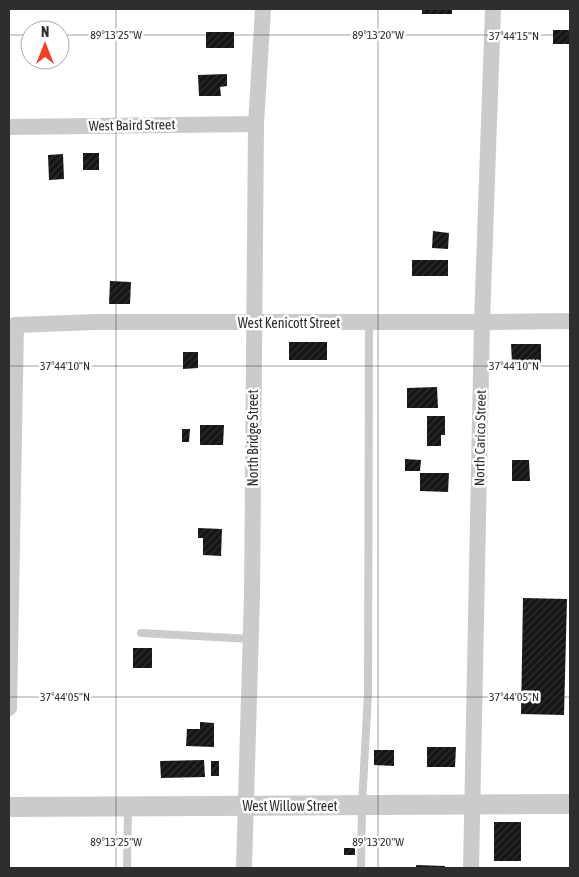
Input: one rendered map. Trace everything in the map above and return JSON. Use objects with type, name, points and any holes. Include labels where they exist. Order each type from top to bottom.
[{"type":"street","name":"North Bridge Street","points":[[244,868],[251,639],[256,124],[263,9]]},
{"type":"street","name":"North Carico Street","points":[[471,868],[482,322],[493,9]]},
{"type":"street","name":"West Baird Street","points":[[9,127],[256,124]]},
{"type":"street","name":"West Kenicott Street","points":[[12,326],[95,322],[369,323],[570,321]]},
{"type":"street","points":[[9,708],[12,326]]},
{"type":"street","name":"West Willow Street","points":[[9,807],[570,804]]},
{"type":"lane","points":[[361,868],[368,693],[369,323]]},
{"type":"lane","points":[[141,633],[251,639]]},
{"type":"lane","points":[[127,868],[128,806]]},
{"type":"building","points":[[422,9],[452,9],[452,14],[422,14]]},
{"type":"building","points":[[553,30],[570,30],[570,44],[553,44]]},
{"type":"building","points":[[206,32],[234,32],[234,48],[206,48]]},
{"type":"building","points":[[227,74],[227,86],[220,87],[221,96],[199,96],[198,75]]},
{"type":"building","points":[[83,153],[99,153],[99,170],[83,170]]},
{"type":"building","points":[[63,154],[64,179],[49,180],[48,155]]},
{"type":"building","points":[[433,231],[449,233],[448,249],[432,248]]},
{"type":"building","points":[[412,260],[448,260],[448,276],[412,276]]},
{"type":"building","points":[[110,281],[131,282],[130,304],[109,304]]},
{"type":"building","points":[[289,342],[327,342],[327,360],[289,360]]},
{"type":"building","points":[[511,344],[541,344],[541,363],[512,363]]},
{"type":"building","points":[[183,352],[198,352],[198,368],[183,369]]},
{"type":"building","points":[[437,387],[438,408],[407,408],[407,388]]},
{"type":"building","points":[[427,416],[445,416],[445,435],[441,435],[441,446],[427,446]]},
{"type":"building","points":[[200,425],[224,425],[223,445],[200,445]]},
{"type":"building","points":[[182,429],[190,429],[189,442],[182,442]]},
{"type":"building","points":[[405,459],[421,460],[420,471],[405,471]]},
{"type":"building","points":[[512,460],[529,460],[530,481],[512,481]]},
{"type":"building","points":[[420,473],[449,473],[448,492],[420,491]]},
{"type":"building","points":[[198,528],[222,529],[221,556],[203,555],[203,538],[198,538]]},
{"type":"building","points":[[523,598],[567,599],[564,715],[521,714]]},
{"type":"building","points":[[133,648],[152,648],[152,668],[133,668]]},
{"type":"building","points":[[200,722],[214,723],[214,747],[186,746],[187,729],[200,729]]},
{"type":"building","points":[[427,747],[456,747],[455,767],[427,767]]},
{"type":"building","points":[[374,750],[394,750],[394,766],[374,765]]},
{"type":"building","points":[[204,760],[205,777],[161,778],[160,761]]},
{"type":"building","points":[[211,761],[219,761],[219,776],[211,776]]},
{"type":"building","points":[[494,822],[521,822],[521,861],[494,861]]},
{"type":"building","points":[[344,848],[355,848],[355,855],[344,855]]},
{"type":"building","points":[[416,865],[445,866],[445,868],[416,868]]}]
